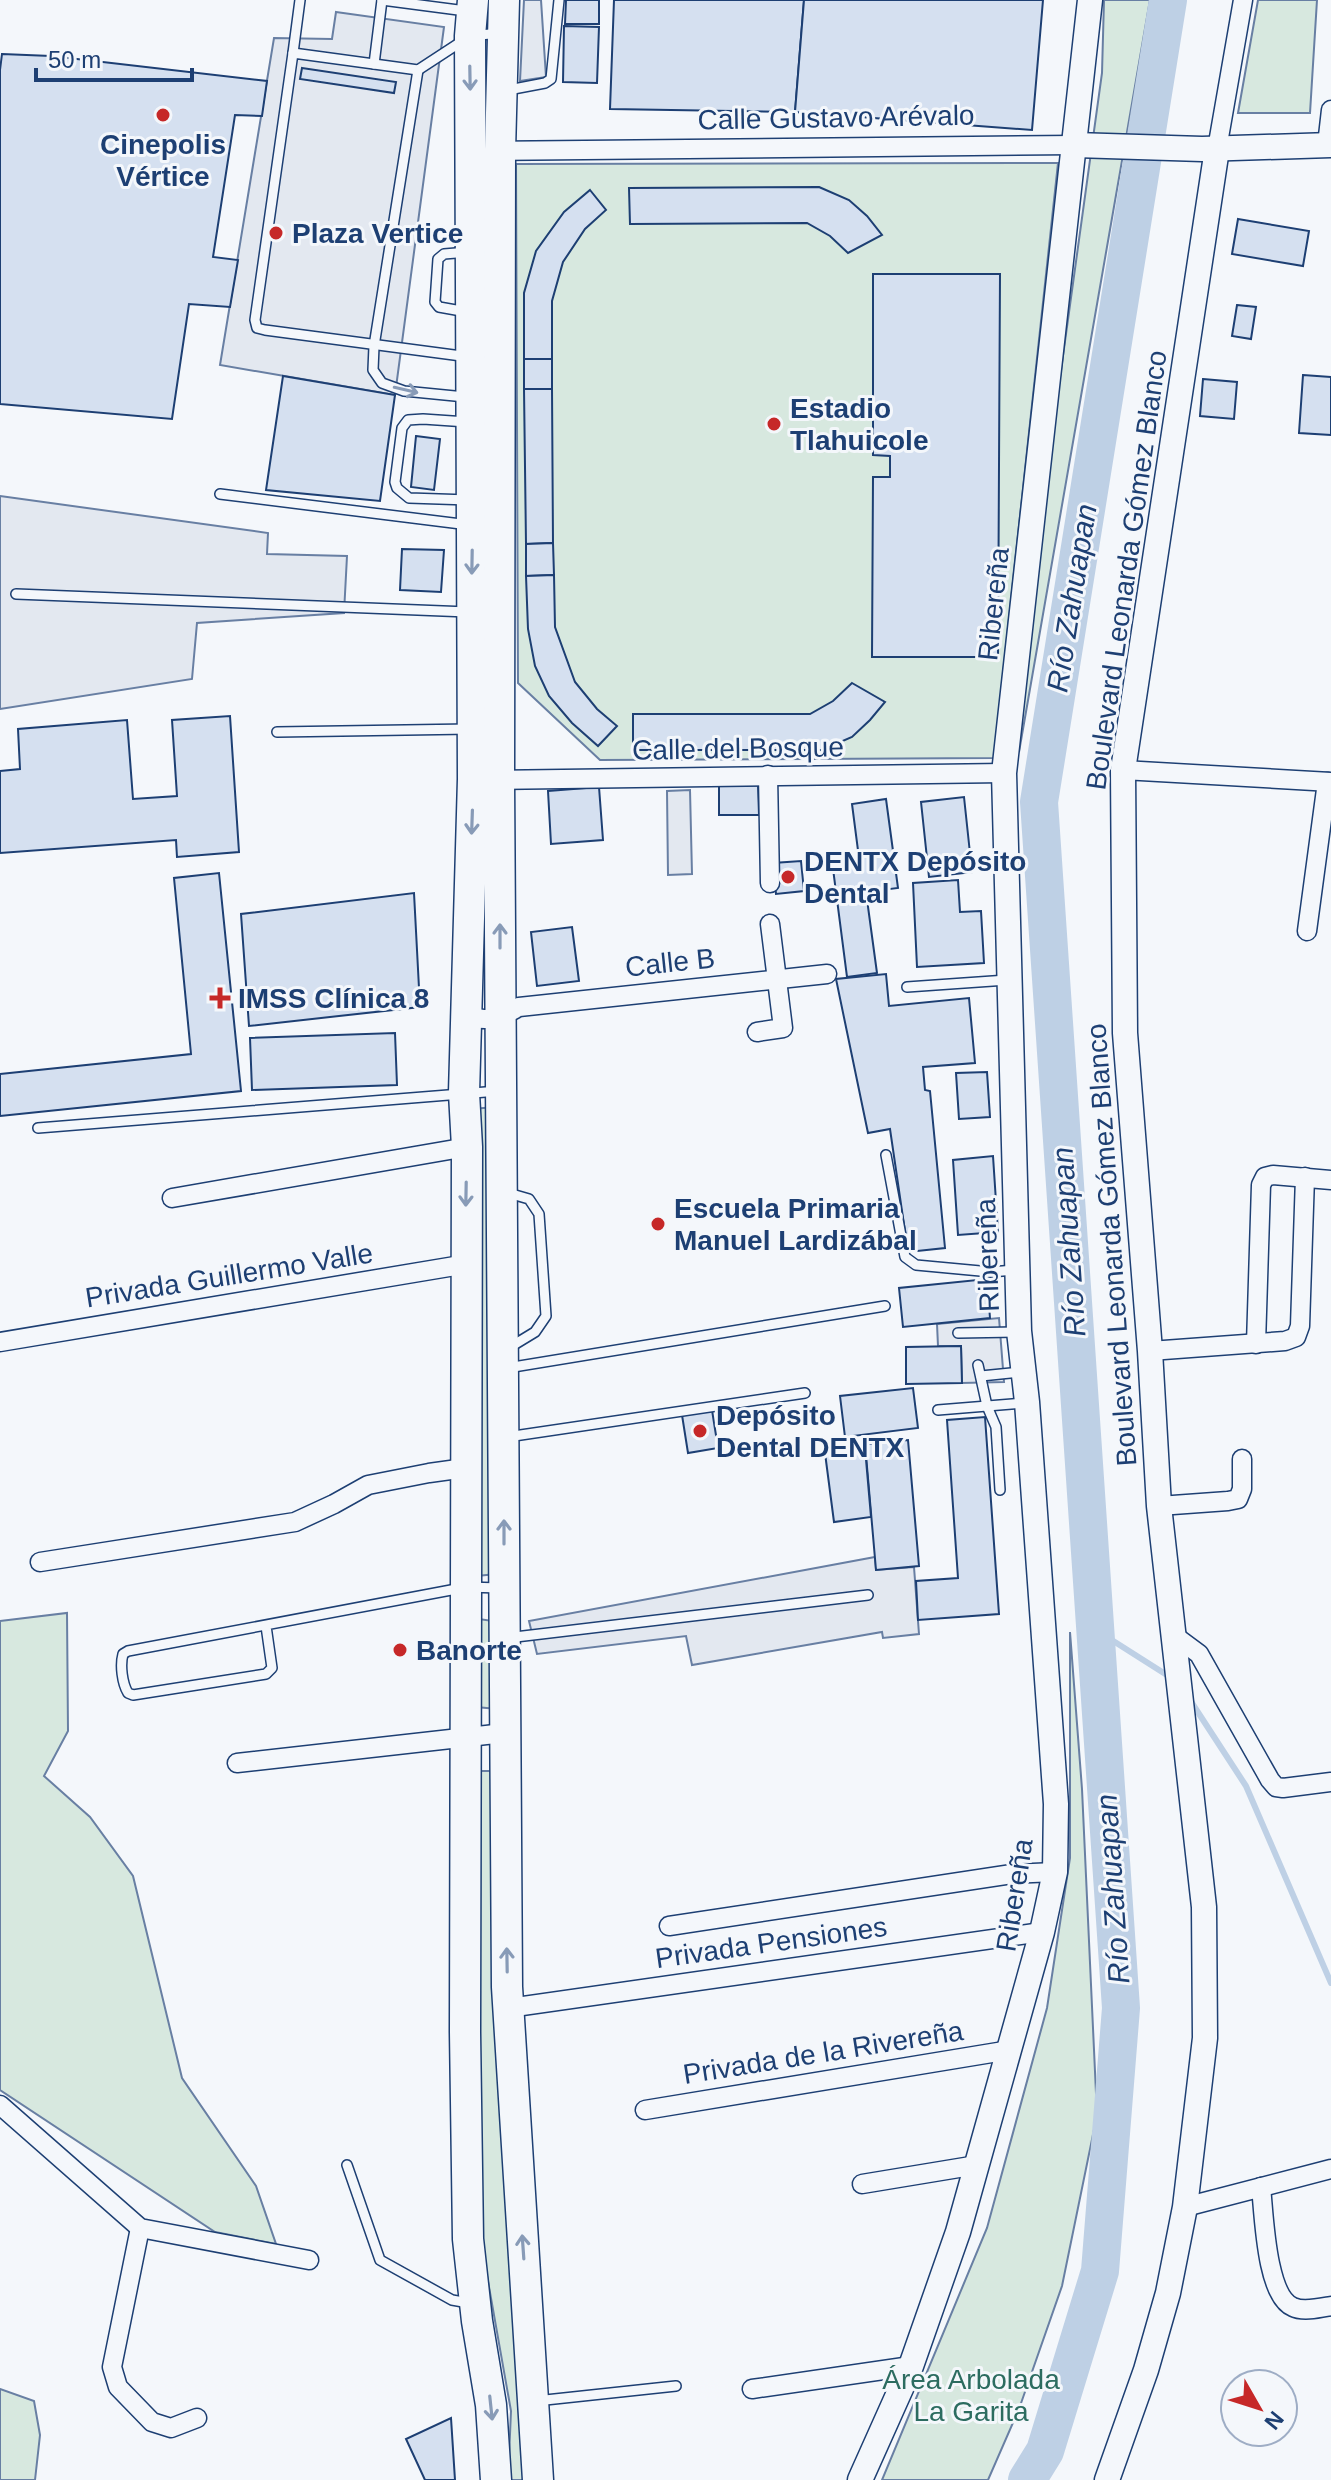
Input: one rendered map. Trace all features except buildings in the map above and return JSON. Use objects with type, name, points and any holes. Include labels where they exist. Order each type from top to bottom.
[{"type":"main road","points":[[503,14],[502,91],[486,151],[471,252],[471,613],[473,729],[486,780],[507,1008],[501,1091],[508,2008],[538,2480]]},
{"type":"main road","points":[[471,16],[486,151],[486,780],[466,1010],[464,1093],[467,1147],[465,2032],[468,2239],[491,2405],[496,2480]]},
{"type":"street","name":"Ribereña","points":[[860,2480],[911,2366],[958,2232],[1042,1932],[1055,1872],[1056,1804],[1027,1402],[1019,1331],[1004,773],[1090,0]]},
{"type":"street","name":"Boulevard Leonarda Gómez Blanco","points":[[1107,2480],[1146,2370],[1168,2293],[1185,2207],[1205,2038],[1204,1907],[1159,1506],[1125,1033],[1123,770],[1209,149],[1243,0]]},
{"type":"street","points":[[1329,145],[1331,110]]},
{"type":"street","name":"Calle Gustavo Arévalo","points":[[486,151],[1075,145],[1209,149],[1329,145]]},
{"type":"street","points":[[1123,770],[1329,782],[1307,931]]},
{"type":"street","name":"Calle del Bosque","points":[[486,780],[1004,773]]},
{"type":"street","points":[[768,775],[770,883]]},
{"type":"street","points":[[757,1032],[783,1028],[770,924]]},
{"type":"street","name":"Calle B","points":[[466,1010],[482,997],[493,996],[507,1008],[827,974]]},
{"type":"street","points":[[172,1198],[467,1147]]},
{"type":"street","points":[[1256,1344],[1261,1185],[1265,1177],[1273,1175],[1331,1180]]},
{"type":"street","points":[[1150,1351],[1256,1344],[1296,1337],[1300,1326],[1305,1177]]},
{"type":"street","name":"Privada Guillermo Valle","points":[[0,1342],[467,1264]]},
{"type":"street","points":[[1159,1506],[1238,1499],[1242,1489],[1242,1459]]},
{"type":"street","points":[[40,1562],[295,1522],[368,1485],[465,1468]]},
{"type":"street","points":[[1172,1634],[1199,1654],[1276,1787],[1331,1782]]},
{"type":"street","points":[[237,1763],[504,1733]]},
{"type":"street","points":[[669,1926],[1012,1874],[1055,1872]]},
{"type":"street","name":"Privada Pensiones","points":[[508,2008],[1042,1932]]},
{"type":"street","name":"Privada de la Rivereña","points":[[645,2110],[1010,2050]]},
{"type":"street","points":[[0,2105],[140,2228],[309,2260]]},
{"type":"street","points":[[862,2184],[977,2165]]},
{"type":"street","points":[[1185,2207],[1331,2169]]},
{"type":"street","points":[[1261,2187],[1272,2274],[1279,2296],[1293,2308],[1331,2306]]},
{"type":"street","points":[[140,2228],[112,2367],[118,2387],[152,2422],[171,2428],[197,2418]]},
{"type":"street","points":[[752,2389],[911,2366]]},
{"type":"lane","points":[[300,0],[255,320],[257,328],[470,357]]},
{"type":"lane","points":[[374,64],[382,0],[471,16],[503,14]]},
{"type":"lane","points":[[502,91],[545,83],[551,79],[559,0]]},
{"type":"lane","points":[[471,410],[382,383],[373,370],[374,346],[418,70],[471,16],[503,14]]},
{"type":"lane","points":[[293,53],[418,70]]},
{"type":"lane","points":[[471,410],[408,420],[402,428],[395,482],[397,488],[409,498],[472,513]]},
{"type":"lane","points":[[220,494],[472,513]]},
{"type":"lane","points":[[16,594],[471,613]]},
{"type":"lane","points":[[277,732],[473,729]]},
{"type":"lane","points":[[907,987],[1010,980]]},
{"type":"lane","points":[[38,1128],[501,1091]]},
{"type":"lane","points":[[886,1155],[905,1257],[916,1265],[991,1272],[1017,1270]]},
{"type":"lane","points":[[503,1191],[529,1199],[539,1214],[546,1316],[535,1332],[504,1360]]},
{"type":"lane","points":[[504,1360],[885,1306]]},
{"type":"lane","points":[[958,1333],[1019,1331]]},
{"type":"lane","points":[[978,1365],[987,1406],[996,1427],[1000,1490]]},
{"type":"lane","points":[[981,1376],[1024,1372]]},
{"type":"lane","points":[[504,1438],[805,1393]]},
{"type":"lane","points":[[938,1410],[1027,1402]]},
{"type":"lane","points":[[266,1626],[272,1668],[266,1674],[133,1695],[125,1689],[122,1659],[128,1651],[467,1587],[503,1588]]},
{"type":"lane","points":[[504,1638],[868,1595]]},
{"type":"lane","points":[[347,2165],[380,2260],[452,2300],[475,2304]]},
{"type":"lane","points":[[533,2401],[676,2386]]},
{"type":"green space","points":[[1104,0],[1150,0],[1019,752],[1034,566],[1102,73]]},
{"type":"green space","points":[[1258,0],[1317,0],[1310,113],[1238,113]]},
{"type":"green space","name":"Estadio Tlahuicole","points":[[1058,163],[994,758],[600,760],[518,683],[516,164]]},
{"type":"green space","points":[[495,1107],[496,1574],[467,1577],[472,1109]]},
{"type":"green space","points":[[67,1613],[68,1731],[44,1776],[90,1817],[133,1876],[182,2078],[256,2186],[276,2244],[215,2232],[0,2090],[0,1621]]},
{"type":"green space","points":[[472,1618],[493,1621],[497,1709],[476,1707]]},
{"type":"green space","name":"Área Arbolada La Garita","points":[[1070,1632],[1082,1789],[1097,2115],[1062,2286],[1019,2409],[988,2480],[882,2480],[987,2228],[1047,2008],[1070,1858]]},
{"type":"green space","points":[[473,1771],[496,1771],[531,2480],[508,2480],[511,2411],[483,2253]]},
{"type":"green space","points":[[0,2389],[34,2401],[40,2435],[35,2480],[0,2480]]},
{"type":"shaded area","points":[[524,0],[541,0],[546,77],[520,81]]},
{"type":"shaded area","points":[[336,12],[444,27],[395,395],[220,365],[274,38],[332,39]]},
{"type":"shaded area","points":[[0,496],[268,533],[267,554],[347,556],[344,613],[197,623],[192,679],[0,709]]},
{"type":"shaded area","points":[[690,790],[692,874],[668,875],[667,791]]},
{"type":"shaded area","points":[[999,1318],[1004,1382],[962,1383],[961,1346],[938,1346],[937,1324]]},
{"type":"shaded area","points":[[875,1557],[876,1570],[914,1567],[919,1634],[883,1638],[882,1632],[692,1665],[686,1636],[537,1654],[529,1621]]},
{"type":"waterway","name":"Río Zahuapan","points":[[1027,2480],[1045,2451],[1100,2271],[1121,2008],[1039,802],[1168,0]]},
{"type":"waterway","points":[[1096,1630],[1170,1677]]},
{"type":"waterway","points":[[1190,1700],[1246,1786],[1331,1983]]},
{"type":"place","name":"Cinepolis Vértice","points":[[163,115]]},
{"type":"place","name":"Plaza Vertice","points":[[276,233]]},
{"type":"place","name":"Estadio Tlahuicole","points":[[774,424]]},
{"type":"place","name":"DENTX Depósito Dental","points":[[788,877]]},
{"type":"place","name":"IMSS Clínica 8","points":[[220,998]]},
{"type":"place","name":"Escuela Primaria Manuel Lardizábal","points":[[658,1224]]},
{"type":"place","name":"Depósito Dental DENTX","points":[[700,1431]]},
{"type":"place","name":"Banorte","points":[[400,1650]]}]
